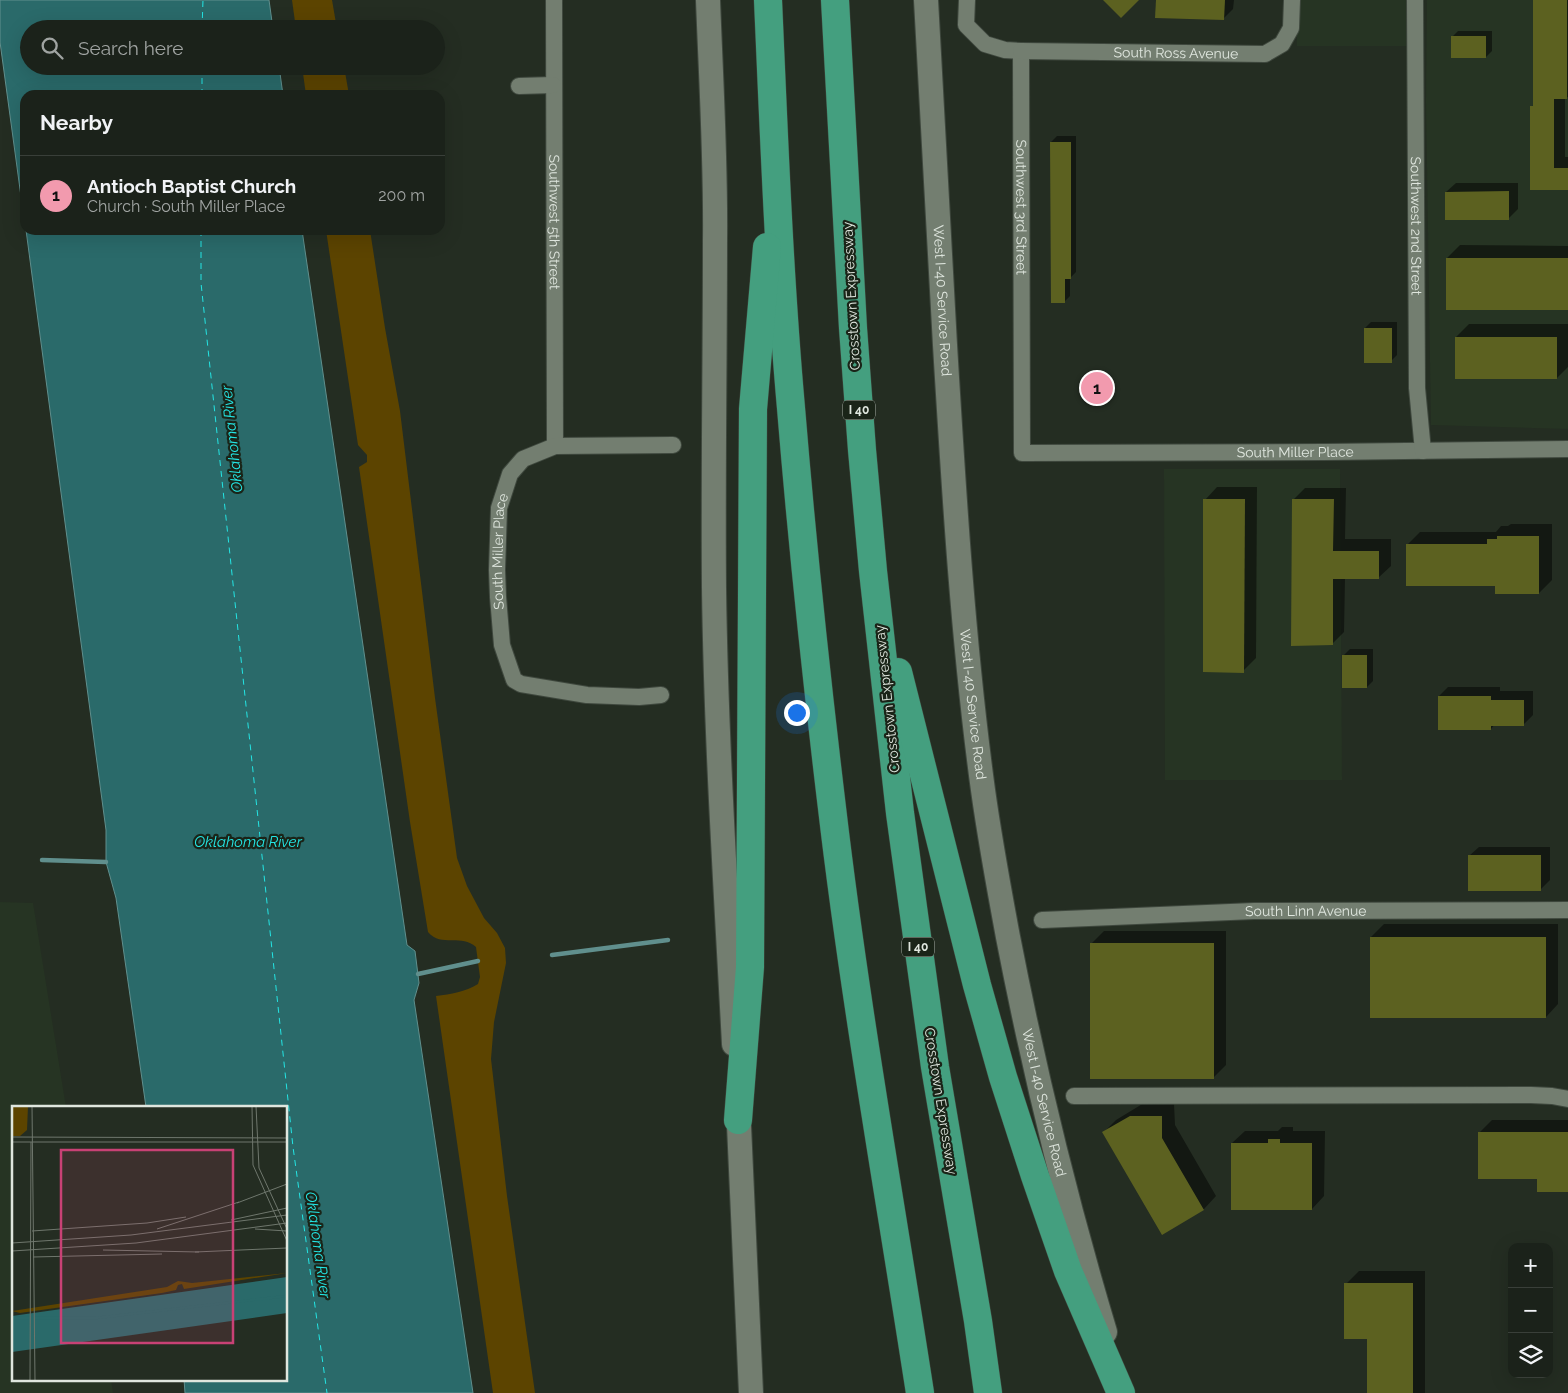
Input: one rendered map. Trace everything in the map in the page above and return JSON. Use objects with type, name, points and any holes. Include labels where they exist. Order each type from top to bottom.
[{"type":"highway","points":[[768,0],[790,405],[810,612],[832,810],[863,1030],[920,1393]]},
{"type":"highway","name":"Crosstown Expressway","points":[[835,0],[853,328],[873,571],[900,813],[929,1028],[988,1393]]},
{"type":"highway","points":[[738,1120],[750,967],[753,409],[775,150]]},
{"type":"highway","points":[[873,571],[977,985],[1003,1077],[1068,1270],[1121,1393]]},
{"type":"main road","points":[[708,0],[716,239],[714,590],[726,892],[751,1393]]},
{"type":"main road","name":"West I-40 Service Road","points":[[926,0],[951,454],[972,702],[984,795],[1005,920],[1035,1068],[1084,1262],[1125,1393]]},
{"type":"street","name":"Southwest 5th Street","points":[[554,0],[555,446]]},
{"type":"street","points":[[967,0],[966,25],[985,44],[1005,50],[1021,51]]},
{"type":"street","name":"South Ross Avenue","points":[[1021,51],[1266,54],[1282,44],[1291,28],[1292,0]]},
{"type":"street","name":"Southwest 2nd Street","points":[[1415,0],[1417,388],[1423,451]]},
{"type":"street","name":"Southwest 3rd Street","points":[[1021,51],[1022,453]]},
{"type":"street","points":[[519,86],[553,85]]},
{"type":"street","name":"South Miller Place","points":[[662,695],[587,695],[521,684],[514,680],[502,646],[497,570],[499,508],[510,474],[516,467],[523,460],[555,446],[672,445]]},
{"type":"street","name":"South Miller Place","points":[[1022,453],[1568,449]]},
{"type":"street","name":"South Linn Avenue","points":[[1042,920],[1254,911],[1568,910]]},
{"type":"street","points":[[1074,1096],[1531,1095],[1568,1099]]},
{"type":"shaded area","points":[[292,0],[332,0],[335,20],[295,20]]},
{"type":"shaded area","points":[[1297,0],[1407,0],[1407,46],[1297,46]]},
{"type":"shaded area","points":[[1427,0],[1568,0],[1568,429],[1431,425],[1426,101]]},
{"type":"shaded area","points":[[303,75],[346,75],[348,90],[305,90]]},
{"type":"shaded area","points":[[327,235],[371,235],[400,411],[435,698],[457,858],[467,886],[484,918],[497,933],[505,948],[506,963],[494,1022],[491,1059],[507,1196],[535,1393],[493,1393],[436,996],[463,991],[478,984],[480,977],[476,947],[464,941],[439,939],[433,937],[428,932],[410,822],[359,467],[367,462],[367,455],[358,445]]},
{"type":"shaded area","points":[[1164,469],[1340,469],[1342,780],[1165,780]]},
{"type":"shaded area","points":[[0,902],[33,903],[66,1106],[12,1106],[12,1380],[111,1380],[113,1393],[0,1393]]},
{"type":"water","points":[[0,0],[269,0],[272,20],[20,20],[20,75],[280,75],[282,90],[20,90],[20,189],[0,42]]},
{"type":"water","name":"Oklahoma River","points":[[27,235],[303,235],[407,945],[415,951],[419,983],[414,1000],[473,1393],[185,1393],[184,1380],[288,1380],[288,1106],[146,1106],[116,898],[106,862],[106,830]]},
{"type":"building","points":[[1103,0],[1139,0],[1121,18]]},
{"type":"building","points":[[1156,0],[1225,0],[1224,20],[1155,18]]},
{"type":"building","points":[[1533,0],[1567,0],[1567,99],[1554,99],[1554,168],[1568,168],[1568,190],[1530,190],[1530,106],[1533,106]]},
{"type":"building","points":[[1451,36],[1486,36],[1486,58],[1451,58]]},
{"type":"building","points":[[1050,142],[1071,142],[1071,279],[1065,279],[1065,303],[1051,303]]},
{"type":"building","points":[[1509,191],[1509,220],[1445,220],[1445,192]]},
{"type":"building","points":[[1446,258],[1568,258],[1568,310],[1446,310]]},
{"type":"building","points":[[1364,328],[1392,328],[1392,363],[1364,363]]},
{"type":"building","points":[[1455,337],[1557,337],[1557,379],[1455,379]]},
{"type":"building","points":[[1203,499],[1245,499],[1244,673],[1203,672]]},
{"type":"building","points":[[1292,499],[1334,499],[1333,551],[1379,551],[1379,579],[1333,579],[1333,645],[1291,646]]},
{"type":"building","points":[[1497,536],[1539,536],[1539,594],[1495,594],[1495,586],[1406,586],[1406,544],[1487,544],[1487,539],[1497,539]]},
{"type":"building","points":[[1342,655],[1367,655],[1367,688],[1342,688]]},
{"type":"building","points":[[1438,696],[1491,696],[1491,700],[1524,700],[1524,726],[1491,726],[1491,730],[1438,730]]},
{"type":"building","points":[[1468,855],[1541,855],[1541,891],[1468,891]]},
{"type":"building","points":[[1370,937],[1546,937],[1546,1018],[1370,1018]]},
{"type":"building","points":[[1090,943],[1214,943],[1214,1079],[1090,1079]]},
{"type":"building","points":[[1130,1116],[1162,1116],[1162,1138],[1204,1210],[1162,1235],[1102,1132]]},
{"type":"building","points":[[1478,1132],[1568,1132],[1568,1192],[1537,1192],[1537,1179],[1478,1179]]},
{"type":"building","points":[[1268,1139],[1280,1139],[1280,1143],[1312,1143],[1312,1210],[1231,1210],[1231,1143],[1268,1143]]},
{"type":"building","points":[[1344,1283],[1413,1283],[1413,1393],[1367,1393],[1367,1339],[1344,1339]]},
{"type":"waterway","points":[[42,860],[106,862]]},
{"type":"waterway","points":[[552,955],[668,940]]},
{"type":"waterway","points":[[418,974],[478,961]]},
{"type":"ferry route","points":[[202,20],[203,0]]},
{"type":"ferry route","points":[[202,75],[202,90]]},
{"type":"ferry route","points":[[201,235],[201,283],[293,1147],[327,1393]]},
{"type":"place","name":"Antioch Baptist Church","points":[[1097,388]]}]
